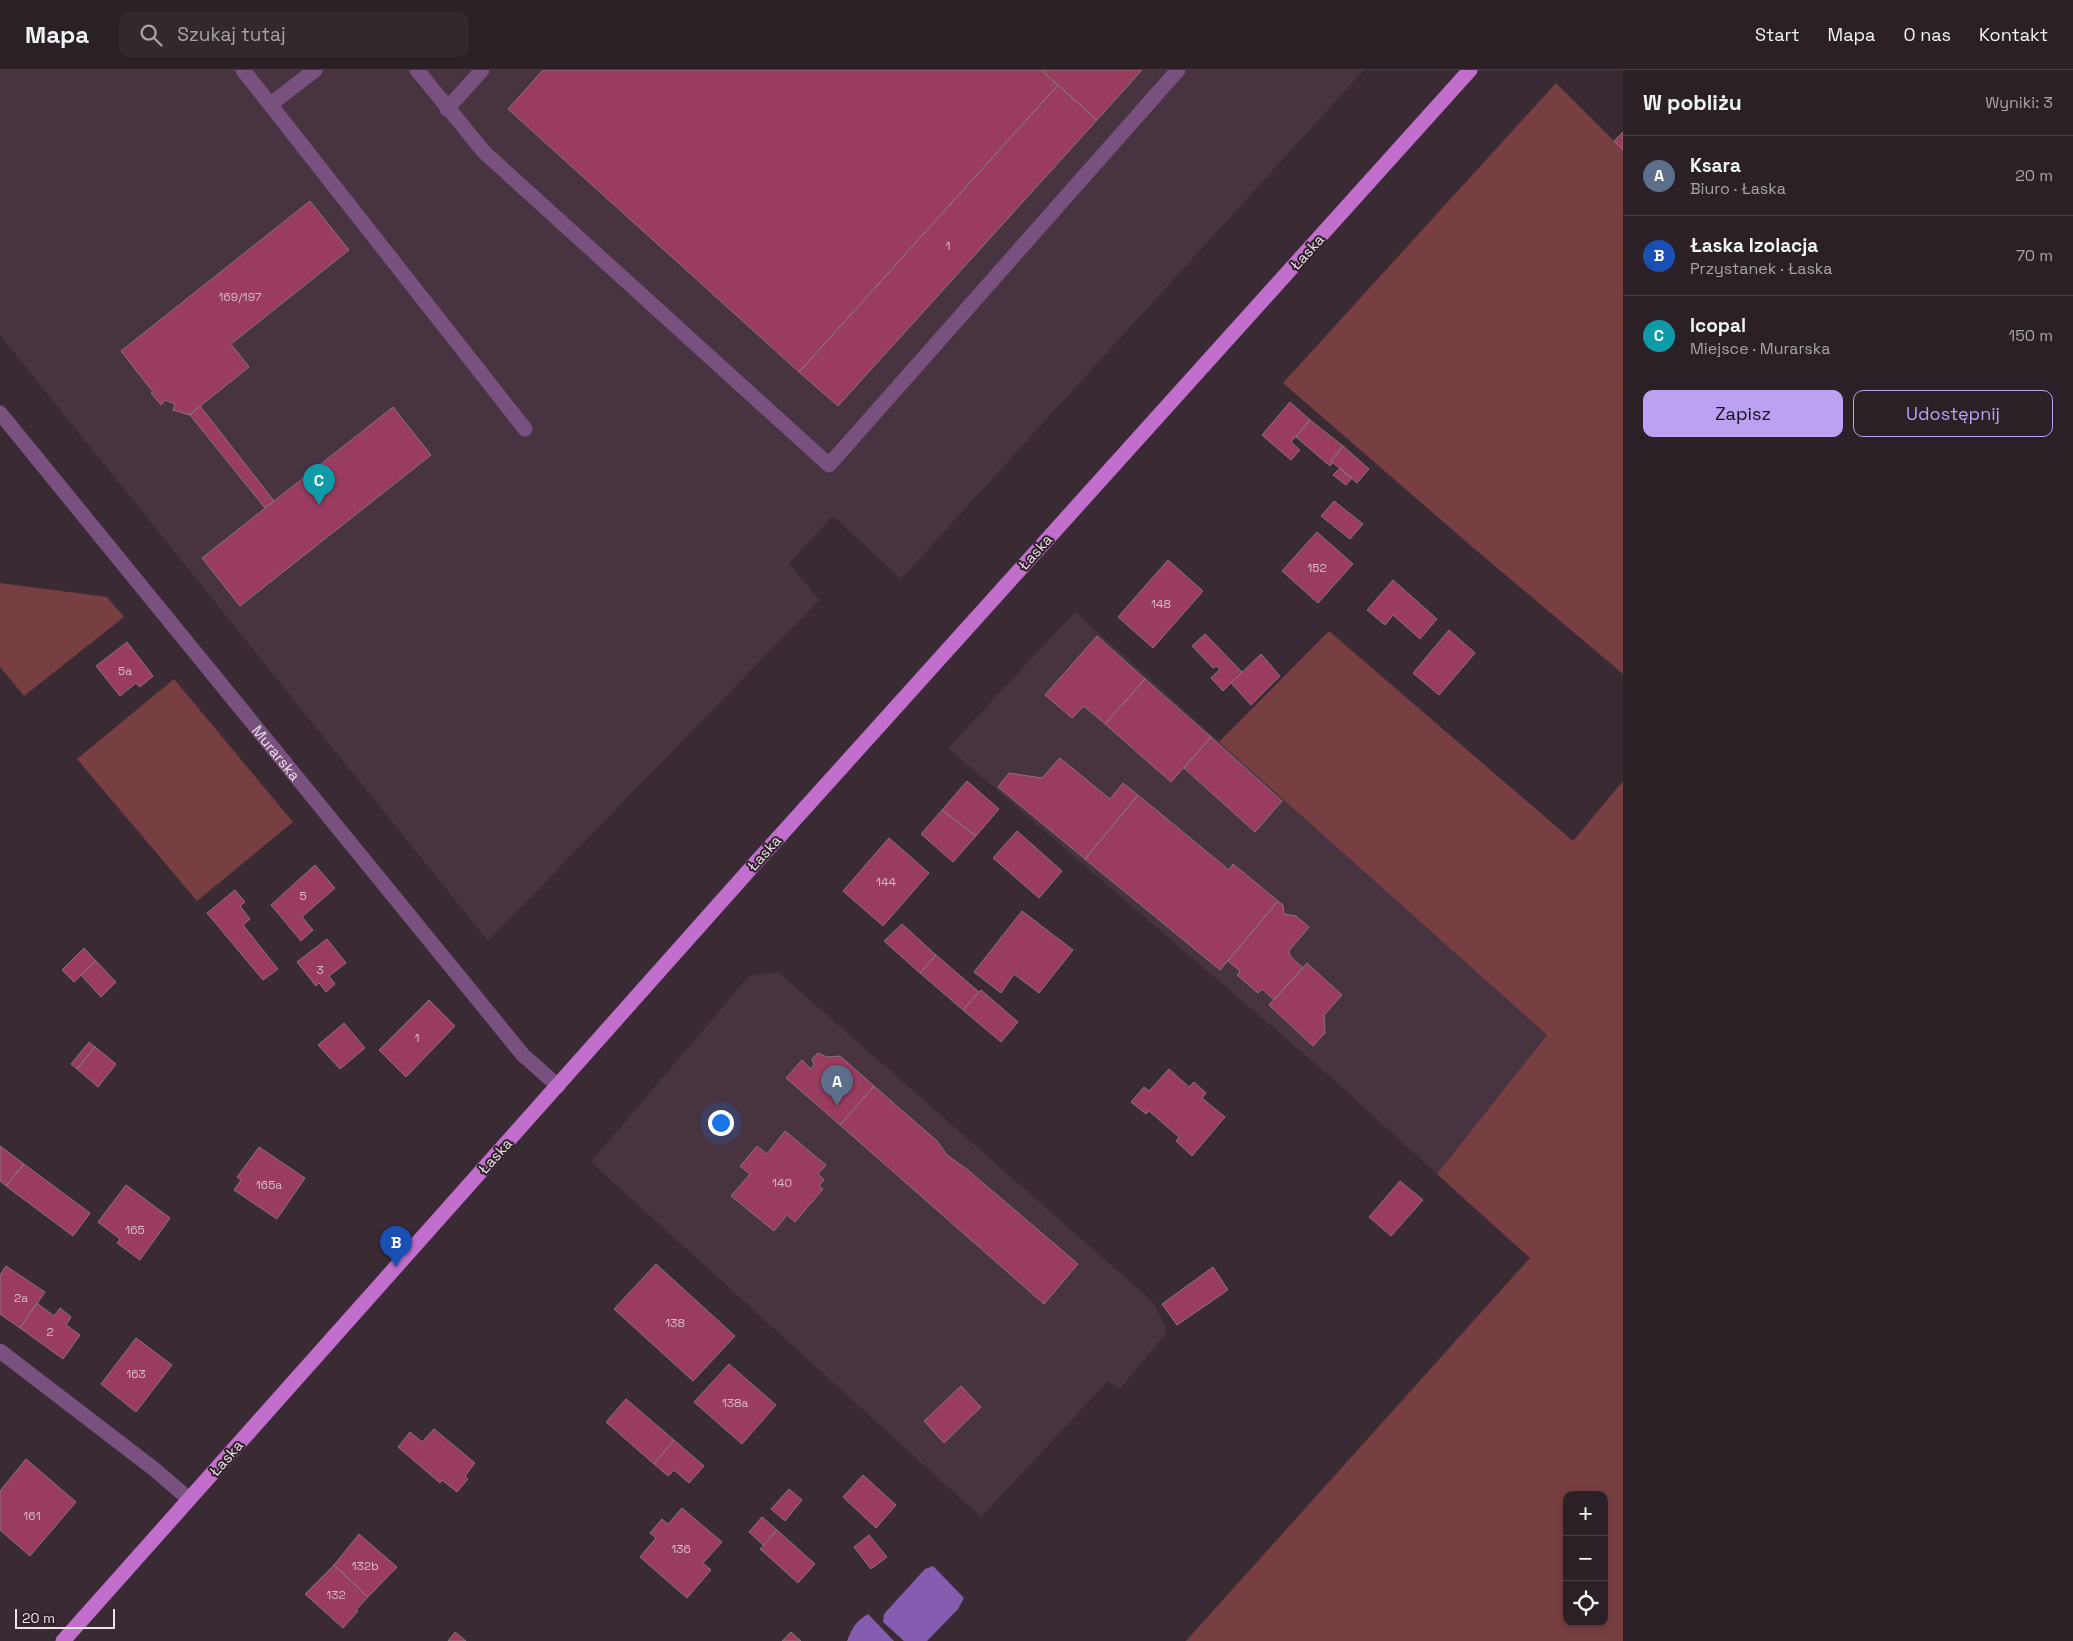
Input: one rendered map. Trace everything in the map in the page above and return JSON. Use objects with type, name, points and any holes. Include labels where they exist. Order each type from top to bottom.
[{"type":"main road","name":"Łaska","points":[[63,1641],[764,853],[1470,70]]},
{"type":"street","points":[[243,70],[525,429]]},
{"type":"street","points":[[271,104],[315,70]]},
{"type":"street","points":[[417,70],[484,152],[829,465],[1178,70]]},
{"type":"street","points":[[447,109],[482,70]]},
{"type":"street","name":"Murarska","points":[[0,413],[523,1055],[558,1086]]},
{"type":"street","points":[[0,1351],[154,1469],[189,1499]]},
{"type":"shaded area","points":[[0,70],[1364,70],[901,579],[833,516],[789,563],[819,600],[488,941],[0,335]]},
{"type":"shaded area","points":[[1556,83],[1623,150],[1623,674],[1283,383]]},
{"type":"shaded area","points":[[0,583],[107,597],[124,617],[24,696],[0,667]]},
{"type":"shaded area","points":[[1075,612],[1547,1035],[1437,1174],[1334,1080],[948,748]]},
{"type":"shaded area","points":[[1329,631],[1573,841],[1623,781],[1623,1641],[1186,1641],[1530,1258],[1437,1174],[1547,1035],[1219,742]]},
{"type":"shaded area","points":[[174,679],[293,822],[197,901],[77,759]]},
{"type":"shaded area","points":[[778,972],[1154,1303],[1167,1332],[1120,1389],[1108,1381],[981,1517],[591,1162],[749,976]]},
{"type":"shaded area","points":[[933,1566],[964,1598],[958,1609],[927,1641],[904,1641],[883,1622],[884,1614],[925,1569]]},
{"type":"shaded area","points":[[868,1614],[894,1641],[847,1641],[855,1625]]},
{"type":"building","points":[[543,70],[1041,70],[1058,85],[799,372],[508,109]]},
{"type":"building","points":[[1041,70],[1142,70],[1097,120]]},
{"type":"building","points":[[1058,85],[1097,120],[838,406],[799,372]]},
{"type":"building","points":[[1623,132],[1623,150],[1614,141]]},
{"type":"building","points":[[310,201],[349,250],[231,344],[249,367],[189,415],[173,410],[175,404],[165,400],[161,405],[121,351]]},
{"type":"building","points":[[1290,402],[1310,420],[1291,442],[1300,450],[1291,460],[1262,435]]},
{"type":"building","points":[[200,406],[274,501],[265,508],[190,415]]},
{"type":"building","points":[[393,407],[431,455],[240,606],[202,558]]},
{"type":"building","points":[[1310,420],[1343,446],[1331,461],[1333,462],[1330,466],[1296,437]]},
{"type":"building","points":[[1343,446],[1369,469],[1357,483],[1331,461]]},
{"type":"building","points":[[1340,468],[1352,478],[1346,485],[1333,475]]},
{"type":"building","points":[[1334,501],[1363,524],[1350,539],[1321,516]]},
{"type":"building","points":[[1317,532],[1353,564],[1318,603],[1282,571]]},
{"type":"building","points":[[1168,560],[1203,591],[1153,648],[1118,617]]},
{"type":"building","points":[[1393,580],[1437,619],[1420,639],[1393,615],[1385,625],[1367,610]]},
{"type":"building","points":[[1449,630],[1475,653],[1439,695],[1413,673]]},
{"type":"building","points":[[1205,634],[1242,672],[1223,691],[1211,678],[1220,669],[1216,666],[1213,668],[1192,646]]},
{"type":"building","points":[[1097,636],[1145,679],[1105,724],[1084,706],[1072,718],[1045,695]]},
{"type":"building","points":[[127,642],[153,676],[140,687],[136,683],[120,696],[96,666]]},
{"type":"building","points":[[1261,654],[1280,676],[1251,705],[1231,683]]},
{"type":"building","points":[[1145,679],[1211,737],[1171,782],[1105,724]]},
{"type":"building","points":[[1211,737],[1282,801],[1255,832],[1184,768]]},
{"type":"building","points":[[1060,758],[1110,799],[1123,783],[1138,795],[1085,859],[998,787],[1009,773],[1042,778]]},
{"type":"building","points":[[967,781],[999,809],[976,836],[942,810]]},
{"type":"building","points":[[1138,795],[1229,870],[1233,864],[1278,901],[1220,970],[1085,859]]},
{"type":"building","points":[[942,810],[976,836],[953,862],[921,834]]},
{"type":"building","points":[[1017,831],[1062,871],[1039,898],[993,858]]},
{"type":"building","points":[[889,838],[929,873],[883,926],[843,891]]},
{"type":"building","points":[[315,865],[335,888],[302,917],[313,930],[301,941],[271,905]]},
{"type":"building","points":[[235,890],[245,902],[240,906],[250,919],[243,925],[278,969],[263,980],[207,913]]},
{"type":"building","points":[[1278,901],[1283,905],[1284,914],[1296,916],[1309,927],[1289,951],[1290,956],[1303,968],[1274,1000],[1262,989],[1258,993],[1237,975],[1240,971],[1228,961]]},
{"type":"building","points":[[1022,911],[1073,950],[1039,993],[1014,974],[1001,993],[974,972]]},
{"type":"building","points":[[902,924],[936,955],[920,973],[884,941]]},
{"type":"building","points":[[327,939],[346,963],[329,976],[335,984],[326,992],[319,983],[316,986],[297,962]]},
{"type":"building","points":[[84,948],[96,961],[74,982],[62,970]]},
{"type":"building","points":[[936,955],[979,992],[963,1010],[920,973]]},
{"type":"building","points":[[96,961],[116,982],[101,997],[81,975]]},
{"type":"building","points":[[1307,963],[1342,995],[1324,1015],[1325,1033],[1313,1046],[1269,1005]]},
{"type":"building","points":[[981,990],[1018,1022],[1001,1042],[963,1010]]},
{"type":"building","points":[[429,1000],[455,1026],[406,1077],[379,1050]]},
{"type":"building","points":[[344,1023],[365,1048],[340,1069],[318,1045]]},
{"type":"building","points":[[89,1042],[95,1047],[77,1069],[71,1064]]},
{"type":"building","points":[[95,1047],[116,1064],[98,1087],[77,1069]]},
{"type":"building","points":[[818,1053],[827,1057],[840,1056],[874,1086],[840,1125],[786,1078],[802,1060],[811,1069],[814,1065],[812,1059]]},
{"type":"building","points":[[1169,1069],[1189,1087],[1194,1082],[1206,1093],[1202,1098],[1225,1117],[1192,1156],[1176,1141],[1179,1137],[1149,1111],[1146,1114],[1131,1102],[1144,1087],[1149,1091]]},
{"type":"building","points":[[874,1086],[937,1141],[947,1155],[969,1171],[1078,1264],[1044,1304],[840,1125]]},
{"type":"building","points":[[785,1131],[826,1165],[818,1174],[824,1180],[819,1186],[823,1189],[795,1222],[787,1215],[774,1231],[731,1196],[750,1174],[740,1166],[757,1146],[767,1154]]},
{"type":"building","points":[[0,1146],[24,1164],[6,1186],[0,1181]]},
{"type":"building","points":[[259,1147],[305,1178],[277,1219],[234,1190],[241,1180],[237,1177]]},
{"type":"building","points":[[24,1164],[90,1213],[73,1236],[6,1186]]},
{"type":"building","points":[[1400,1181],[1423,1200],[1391,1236],[1369,1217]]},
{"type":"building","points":[[126,1185],[170,1218],[140,1260],[117,1243],[120,1239],[98,1222]]},
{"type":"building","points":[[656,1264],[735,1336],[693,1381],[614,1309]]},
{"type":"building","points":[[6,1266],[45,1292],[20,1328],[0,1314],[0,1275]]},
{"type":"building","points":[[1213,1267],[1228,1290],[1177,1325],[1162,1304]]},
{"type":"building","points":[[37,1303],[54,1316],[60,1308],[71,1317],[66,1325],[80,1335],[63,1359],[20,1328]]},
{"type":"building","points":[[136,1338],[172,1365],[136,1412],[101,1384]]},
{"type":"building","points":[[729,1364],[776,1405],[742,1444],[694,1402]]},
{"type":"building","points":[[961,1386],[981,1407],[944,1443],[924,1421]]},
{"type":"building","points":[[626,1399],[674,1440],[654,1464],[606,1422]]},
{"type":"building","points":[[434,1429],[475,1463],[465,1476],[468,1479],[457,1492],[442,1480],[440,1483],[398,1447],[410,1432],[422,1442]]},
{"type":"building","points":[[674,1440],[704,1466],[689,1483],[674,1470],[668,1476],[654,1464]]},
{"type":"building","points":[[26,1459],[76,1502],[30,1556],[0,1530],[0,1491]]},
{"type":"building","points":[[863,1475],[896,1505],[876,1528],[843,1497]]},
{"type":"building","points":[[789,1489],[802,1500],[785,1521],[771,1509]]},
{"type":"building","points":[[682,1508],[722,1542],[703,1563],[711,1570],[687,1598],[640,1557],[656,1538],[650,1533],[662,1519],[668,1524]]},
{"type":"building","points":[[762,1517],[777,1530],[763,1545],[749,1532]]},
{"type":"building","points":[[777,1530],[815,1564],[798,1583],[760,1549]]},
{"type":"building","points":[[359,1534],[397,1567],[368,1597],[334,1565]]},
{"type":"building","points":[[869,1535],[887,1557],[871,1569],[854,1547]]},
{"type":"building","points":[[334,1565],[368,1597],[343,1628],[305,1594]]},
{"type":"building","points":[[455,1632],[466,1641],[448,1641]]},
{"type":"building","points":[[791,1632],[801,1641],[782,1641]]},
{"type":"place","name":"Icopal","points":[[319,505]]},
{"type":"place","name":"Ksara","points":[[837,1106]]},
{"type":"place","name":"Łaska Izolacja","points":[[396,1267]]}]
